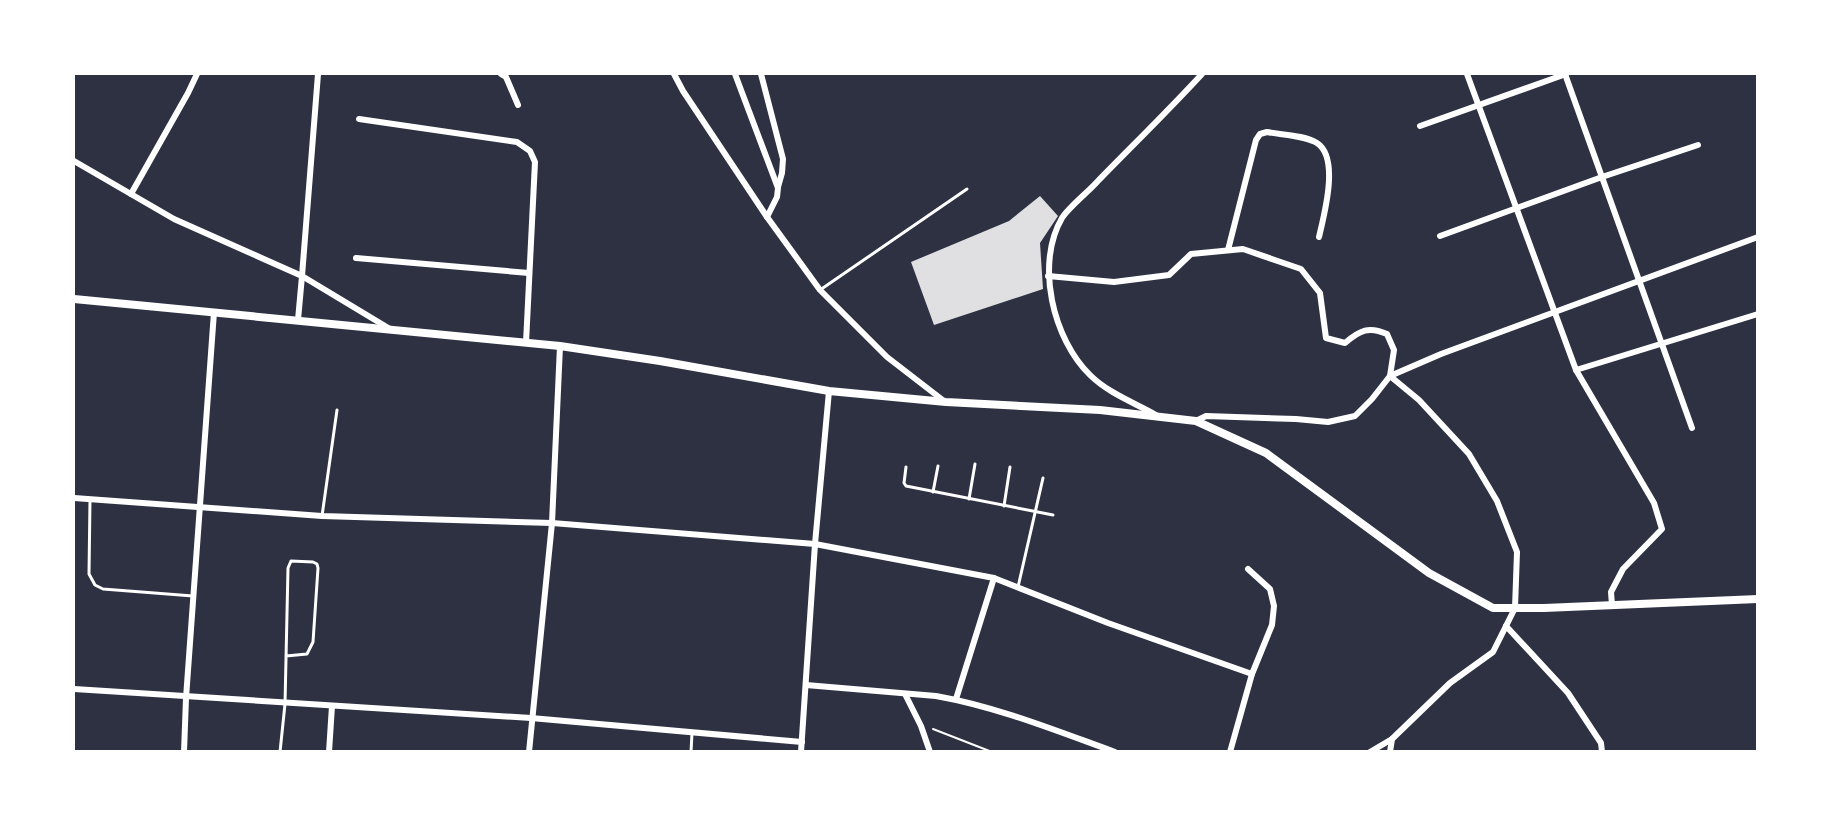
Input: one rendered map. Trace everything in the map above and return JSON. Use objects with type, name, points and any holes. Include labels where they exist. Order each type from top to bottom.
[{"type":"street","points":[[131,194],[197,74]]},
{"type":"street","points":[[298,320],[318,74]]},
{"type":"street","points":[[501,74],[506,77],[518,105]]},
{"type":"street","points":[[674,74],[767,217],[820,290],[887,357],[946,402]]},
{"type":"street","points":[[735,74],[778,188]]},
{"type":"street","points":[[761,74],[783,159],[777,197],[767,217]]},
{"type":"street","points":[[1160,417],[1110,390],[1080,365],[1057,322],[1048,276],[1056,234],[1062,217],[1164,116],[1202,74]]},
{"type":"street","points":[[1467,74],[1576,370],[1654,503],[1662,529],[1623,568],[1611,592],[1612,605]]},
{"type":"street","points":[[1420,126],[1566,74],[1692,428]]},
{"type":"street","points":[[359,119],[517,142],[530,150],[536,162],[526,343]]},
{"type":"street","points":[[1228,250],[1256,140],[1260,134],[1267,132],[1309,140],[1319,144],[1328,155],[1328,196],[1320,237]]},
{"type":"street","points":[[1440,236],[1698,145]]},
{"type":"street","points":[[74,161],[174,219],[302,276],[391,329]]},
{"type":"street","points":[[1196,421],[1206,416],[1328,422],[1355,416],[1390,376],[1441,354],[1758,237]]},
{"type":"street","points":[[1048,276],[1114,282],[1169,275],[1191,254],[1243,249],[1301,269],[1320,293],[1326,338],[1345,343],[1356,333],[1374,329],[1387,334],[1394,350],[1390,376]]},
{"type":"street","points":[[356,258],[529,273]]},
{"type":"street","points":[[74,299],[560,346],[829,391],[946,402],[1100,410],[1196,421],[1266,453],[1429,573],[1493,608],[1758,599]]},
{"type":"street","points":[[184,752],[214,312]]},
{"type":"street","points":[[1576,370],[1758,314]]},
{"type":"street","points":[[529,752],[552,523],[560,346]]},
{"type":"street","points":[[1370,752],[1392,739],[1450,683],[1492,652],[1515,608],[1517,552],[1497,501],[1469,454],[1419,400],[1390,376]]},
{"type":"street","points":[[801,752],[815,544],[829,391]]},
{"type":"street","points":[[74,498],[322,516],[552,523],[815,544],[994,578],[1108,623],[1252,674]]},
{"type":"street","points":[[1230,752],[1252,674],[1272,625],[1274,606],[1270,590],[1248,569]]},
{"type":"street","points":[[957,699],[994,578]]},
{"type":"street","points":[[1506,626],[1568,693],[1601,743],[1602,752]]},
{"type":"street","points":[[806,685],[957,699],[1013,715],[1116,752]]},
{"type":"street","points":[[74,690],[531,718],[802,742]]},
{"type":"street","points":[[905,694],[921,726],[930,752]]},
{"type":"street","points":[[329,752],[332,706]]},
{"type":"street","points":[[1390,752],[1392,739]]},
{"type":"lane","points":[[820,290],[967,189]]},
{"type":"lane","points":[[322,516],[337,410]]},
{"type":"lane","points":[[969,499],[975,464]]},
{"type":"lane","points":[[933,492],[938,466]]},
{"type":"lane","points":[[1004,506],[1010,466]]},
{"type":"lane","points":[[906,467],[904,483],[906,486],[1053,515]]},
{"type":"lane","points":[[1018,587],[1043,478]]},
{"type":"lane","points":[[90,500],[89,574],[95,585],[104,589],[193,596]]},
{"type":"lane","points":[[280,752],[285,704],[286,656],[289,564],[291,561],[313,562],[318,568],[312,642],[307,654],[286,656]]},
{"type":"lane","points":[[691,752],[692,733]]},
{"type":"path","points":[[921,726],[941,731],[992,752]]},
{"type":"building","points":[[1040,196],[1058,216],[1040,243],[1043,289],[934,325],[911,262],[1009,221]]}]
